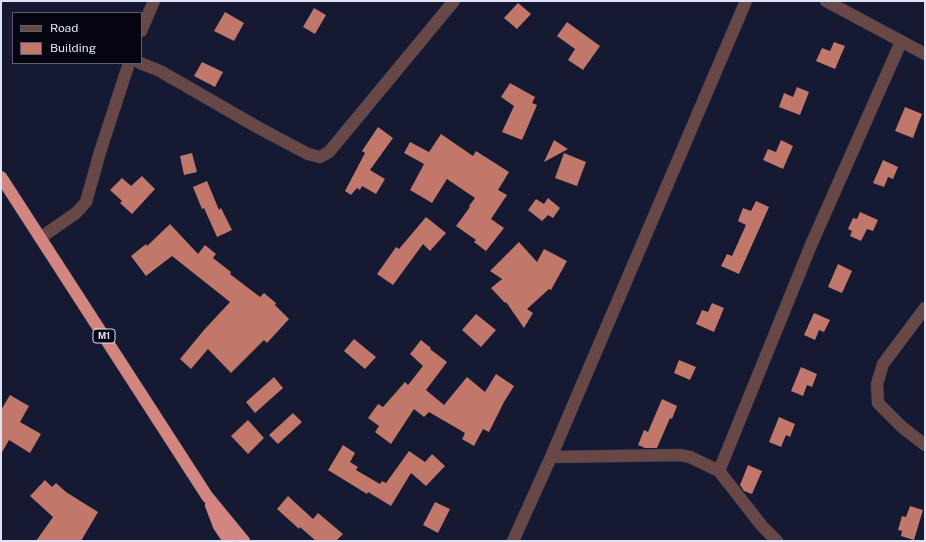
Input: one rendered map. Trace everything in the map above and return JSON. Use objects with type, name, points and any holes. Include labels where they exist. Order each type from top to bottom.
[{"type":"highway","name":"M1","points":[[1,176],[207,496],[244,541]]},
{"type":"highway","name":"M1","points":[[207,496],[219,526],[229,541]]},
{"type":"street","points":[[142,29],[154,1]]},
{"type":"street","points":[[142,64],[160,71],[259,128],[308,154],[320,157],[329,152],[454,1]]},
{"type":"street","points":[[513,541],[551,458],[746,1]]},
{"type":"street","points":[[826,1],[925,54]]},
{"type":"street","points":[[719,471],[811,245],[901,42]]},
{"type":"street","points":[[40,238],[76,214],[86,202],[100,152],[129,64]]},
{"type":"street","points":[[925,308],[883,364],[878,384],[878,404],[902,427],[925,445]]},
{"type":"street","points":[[551,458],[680,455],[700,461],[719,471],[762,526],[777,541]]},
{"type":"building","points":[[518,3],[531,14],[517,29],[504,18]]},
{"type":"building","points":[[314,8],[326,15],[315,34],[303,27]]},
{"type":"building","points":[[225,12],[244,23],[234,41],[214,31]]},
{"type":"building","points":[[567,22],[600,46],[583,70],[568,60],[575,49],[557,36]]},
{"type":"building","points":[[834,42],[845,46],[835,69],[816,61],[822,48],[830,51]]},
{"type":"building","points":[[202,62],[223,72],[215,87],[194,76]]},
{"type":"building","points":[[510,83],[535,97],[532,103],[537,105],[522,140],[502,132],[514,106],[501,97]]},
{"type":"building","points":[[797,87],[809,92],[800,115],[779,107],[784,93],[793,97]]},
{"type":"building","points":[[905,107],[922,114],[913,138],[895,131]]},
{"type":"building","points":[[378,127],[393,138],[370,170],[385,179],[376,194],[362,186],[360,190],[357,188],[351,195],[345,191],[365,153],[362,151]]},
{"type":"building","points":[[441,134],[473,156],[476,151],[509,172],[498,190],[507,195],[491,219],[504,228],[486,251],[474,242],[476,240],[456,226],[475,198],[447,179],[432,203],[410,190],[424,164],[404,153],[410,142],[429,152]]},
{"type":"building","points":[[554,140],[568,149],[544,162]]},
{"type":"building","points":[[781,140],[793,146],[783,169],[763,160],[768,149],[776,152]]},
{"type":"building","points":[[192,153],[197,172],[184,175],[180,156]]},
{"type":"building","points":[[564,153],[586,162],[577,186],[555,178]]},
{"type":"building","points":[[883,160],[898,167],[893,179],[888,177],[884,187],[873,183]]},
{"type":"building","points":[[142,176],[155,189],[132,214],[120,203],[122,201],[110,190],[122,178],[131,186]]},
{"type":"building","points":[[207,181],[219,210],[221,208],[232,230],[217,237],[204,208],[202,209],[193,187]]},
{"type":"building","points":[[548,198],[560,208],[553,218],[548,215],[542,221],[528,210],[536,199],[544,204]]},
{"type":"building","points":[[756,201],[769,207],[739,274],[721,266],[727,254],[732,256],[746,225],[738,221],[743,208],[751,211]]},
{"type":"building","points":[[860,212],[878,220],[873,231],[867,229],[861,241],[850,236],[852,231],[848,229],[853,218],[857,219]]},
{"type":"building","points":[[426,217],[446,233],[430,251],[423,244],[393,285],[377,274],[396,247],[399,249]]},
{"type":"building","points":[[170,224],[198,254],[205,245],[216,254],[213,258],[231,272],[230,274],[260,297],[264,293],[276,303],[275,305],[289,319],[267,343],[264,340],[231,373],[208,349],[191,369],[180,359],[230,302],[172,256],[146,276],[131,256],[146,244],[147,246]]},
{"type":"building","points":[[519,242],[537,262],[544,249],[567,261],[551,290],[549,289],[527,309],[533,313],[524,328],[506,302],[505,303],[491,288],[502,279],[490,271]]},
{"type":"building","points":[[838,264],[852,271],[842,293],[828,287]]},
{"type":"building","points":[[712,303],[724,308],[714,332],[696,324],[702,310],[708,312]]},
{"type":"building","points":[[814,313],[830,320],[824,332],[819,330],[815,340],[804,335]]},
{"type":"building","points":[[476,314],[496,330],[481,347],[462,330]]},
{"type":"building","points":[[354,339],[376,357],[365,369],[344,351]]},
{"type":"building","points":[[421,340],[447,362],[426,390],[444,405],[467,377],[485,392],[496,374],[514,386],[489,432],[483,429],[474,446],[462,439],[465,433],[429,412],[424,417],[414,409],[391,444],[375,432],[379,426],[368,418],[378,404],[383,407],[405,382],[408,385],[423,366],[410,354]]},
{"type":"building","points":[[679,360],[696,367],[690,380],[674,373]]},
{"type":"building","points":[[801,367],[817,374],[812,387],[807,385],[803,396],[791,391]]},
{"type":"building","points":[[274,377],[283,388],[255,413],[246,402]]},
{"type":"building","points":[[10,395],[29,406],[20,422],[41,434],[30,453],[9,440],[1,454],[1,410]]},
{"type":"building","points":[[662,399],[677,406],[657,448],[645,448],[638,445],[644,430],[648,432]]},
{"type":"building","points":[[293,413],[302,422],[278,444],[269,435]]},
{"type":"building","points":[[779,417],[795,424],[790,437],[786,435],[781,447],[769,442]]},
{"type":"building","points":[[248,420],[264,438],[248,454],[231,436]]},
{"type":"building","points":[[343,445],[355,453],[350,462],[358,467],[356,470],[380,484],[382,481],[386,483],[409,451],[425,462],[432,454],[445,466],[426,486],[411,473],[391,506],[368,492],[367,494],[328,470]]},
{"type":"building","points":[[748,465],[762,471],[752,494],[744,491],[740,485]]},
{"type":"building","points":[[45,480],[52,487],[56,483],[66,492],[98,512],[81,541],[36,541],[53,517],[30,496]]},
{"type":"building","points":[[288,496],[313,519],[318,513],[343,534],[336,541],[316,541],[300,527],[299,529],[277,509]]},
{"type":"building","points":[[435,502],[450,509],[438,533],[423,525]]},
{"type":"building","points":[[910,506],[923,510],[914,540],[901,536],[902,531],[898,530],[902,516],[906,517]]}]
